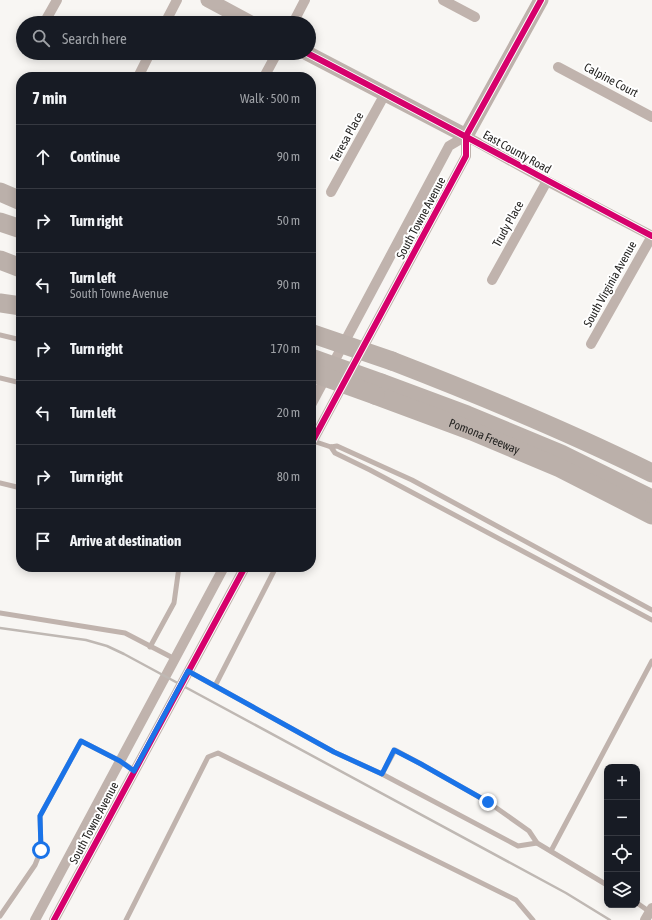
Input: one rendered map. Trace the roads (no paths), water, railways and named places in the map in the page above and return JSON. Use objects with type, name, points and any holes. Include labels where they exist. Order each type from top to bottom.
[{"type":"highway","points":[[0,192],[16,199]]},
{"type":"highway","points":[[0,222],[16,227]]},
{"type":"highway","points":[[0,234],[16,240]]},
{"type":"highway","points":[[0,247],[16,252]]},
{"type":"highway","points":[[0,260],[16,266]]},
{"type":"highway","points":[[0,303],[16,305]]},
{"type":"highway","name":"Pomona Freeway","points":[[316,338],[472,431],[560,468],[652,516]]},
{"type":"highway","points":[[316,359],[452,396],[510,419],[652,486]]},
{"type":"highway","name":"Pomona Freeway","points":[[316,372],[384,378],[475,393],[601,448],[652,473]]},
{"type":"highway","points":[[384,378],[467,415],[561,454],[652,499]]},
{"type":"street","points":[[48,16],[57,0]]},
{"type":"street","points":[[169,16],[177,0]]},
{"type":"street","points":[[208,0],[238,16]]},
{"type":"street","points":[[297,16],[305,0]]},
{"type":"street","points":[[443,0],[475,17]]},
{"type":"street","name":"South Towne Avenue","points":[[316,434],[466,156],[466,136],[541,0]]},
{"type":"street","name":"East County Road","points":[[316,58],[652,236]]},
{"type":"street","points":[[140,72],[146,60]]},
{"type":"street","points":[[267,72],[273,60]]},
{"type":"street","name":"Calpine Court","points":[[558,67],[652,117]]},
{"type":"street","name":"Teresa Place","points":[[331,192],[385,94]]},
{"type":"street","name":"South Towne Avenue","points":[[316,396],[449,146],[466,136]]},
{"type":"street","name":"Trudy Place","points":[[492,280],[547,181]]},
{"type":"street","name":"South Virginia Avenue","points":[[591,344],[652,236]]},
{"type":"street","name":"South Towne Avenue","points":[[35,920],[221,572]]},
{"type":"street","name":"South Towne Avenue","points":[[54,920],[241,572]]},
{"type":"lane","points":[[0,336],[16,339]]},
{"type":"lane","points":[[0,378],[16,382]]},
{"type":"lane","points":[[316,442],[331,447],[337,446],[412,480],[652,610]]},
{"type":"lane","points":[[331,447],[335,453],[370,470],[652,620]]},
{"type":"lane","points":[[0,483],[16,487]]},
{"type":"lane","points":[[150,647],[174,602],[178,572]]},
{"type":"lane","points":[[215,686],[273,572]]},
{"type":"lane","points":[[0,613],[125,633],[174,659]]},
{"type":"lane","points":[[551,851],[652,661]]},
{"type":"lane","points":[[188,671],[334,752],[382,774],[518,846],[537,843]]},
{"type":"lane","points":[[0,916],[34,865],[41,850],[40,816],[81,741],[120,761],[134,771]]},
{"type":"lane","points":[[382,774],[394,750],[488,802],[529,831],[537,843],[604,883]]},
{"type":"lane","points":[[126,920],[208,757],[218,753],[516,900],[533,920]]},
{"type":"lane","points":[[640,906],[649,913]]},
{"type":"railway","points":[[0,628],[86,640],[107,646],[124,654],[566,893],[610,920]]}]
